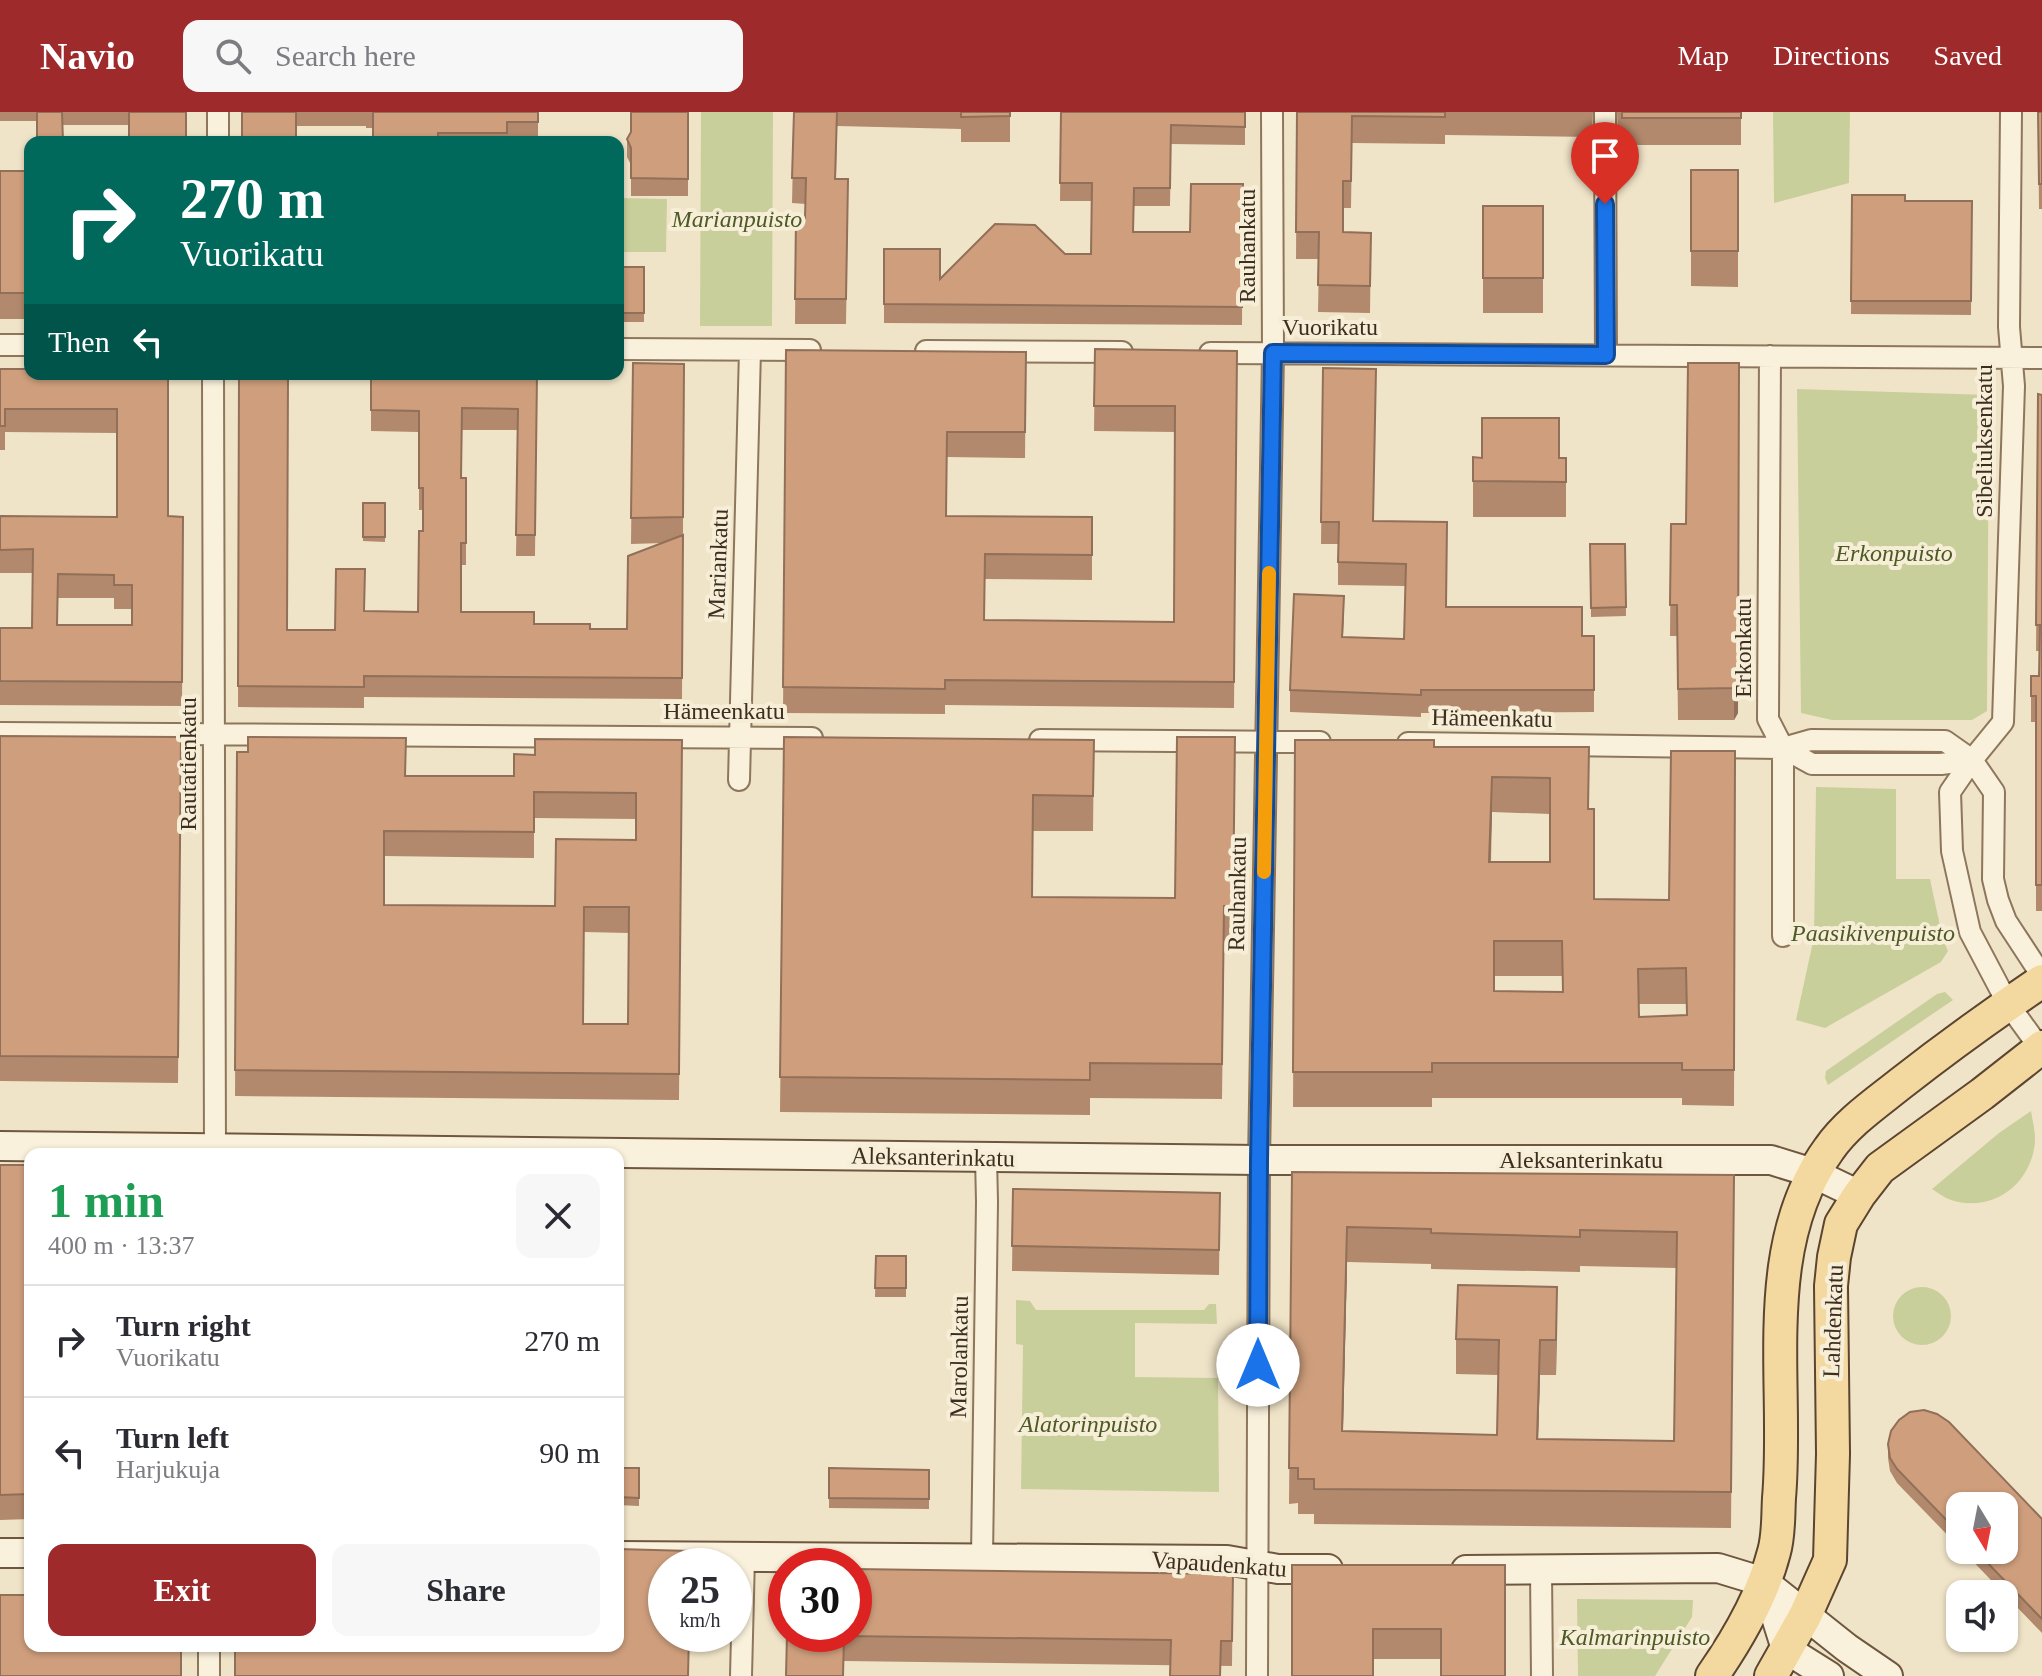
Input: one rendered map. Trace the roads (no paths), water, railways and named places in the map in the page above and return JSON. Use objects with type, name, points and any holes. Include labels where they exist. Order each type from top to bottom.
[{"type":"main road","points":[[2008,1004],[2042,978]]},
{"type":"main road","name":"Lahdenkatu","points":[[1712,1676],[1764,1582],[1775,1549],[1781,1473],[1781,1304],[1785,1261],[1798,1211],[1813,1173],[1843,1132],[1907,1079],[2008,1004]]},
{"type":"main road","name":"Lahdenkatu","points":[[1778,1662],[1805,1616],[1830,1560],[1833,1454],[1831,1286],[1841,1224],[1880,1168],[2041,1048]]},
{"type":"main road","name":"Aleksanterinkatu","points":[[0,1146],[86,1148]]},
{"type":"main road","name":"Aleksanterinkatu","points":[[624,1154],[1259,1160],[1771,1160],[1813,1173],[1859,1195]]},
{"type":"main road","points":[[0,1553],[24,1553]]},
{"type":"main road","name":"Vapaudenkatu","points":[[624,1556],[648,1556]]},
{"type":"main road","name":"Vapaudenkatu","points":[[752,1556],[1227,1560],[1278,1569],[1355,1570]]},
{"type":"main road","points":[[1433,1570],[1718,1568],[1764,1582],[1888,1676]]},
{"type":"main road","points":[[1764,1582],[1778,1662],[1829,1676]]},
{"type":"street","points":[[218,112],[218,136]]},
{"type":"street","name":"Rauhankatu","points":[[1257,1676],[1259,1160],[1273,353],[1272,112]]},
{"type":"street","points":[[1605,112],[1606,355]]},
{"type":"street","name":"Sibeliuksenkatu","points":[[2011,112],[2009,327],[2014,386],[2003,722],[1950,792],[1952,851],[1970,932],[2008,1004],[2041,1048]]},
{"type":"street","points":[[0,345],[24,345]]},
{"type":"street","points":[[624,349],[833,350]]},
{"type":"street","name":"Mariankatu","points":[[739,780],[750,350]]},
{"type":"street","points":[[911,351],[1145,352]]},
{"type":"street","name":"Vuorikatu","points":[[1192,352],[2042,358]]},
{"type":"street","name":"Erkonkatu","points":[[1770,356],[1768,719],[1783,748],[1783,936]]},
{"type":"street","name":"Rautatienkatu","points":[[213,380],[216,1148]]},
{"type":"street","name":"Hämeenkatu","points":[[0,733],[830,738]]},
{"type":"street","points":[[1014,740],[1343,742]]},
{"type":"street","name":"Hämeenkatu","points":[[1391,743],[1783,748],[1812,764],[1941,764],[1972,760]]},
{"type":"street","points":[[1972,760],[1994,792],[1993,879],[1998,900],[2006,921],[2042,978]]},
{"type":"street","name":"Marolankatu","points":[[982,1557],[986,1157]]},
{"type":"street","points":[[1541,1571],[1542,1676]]},
{"type":"street","points":[[209,1652],[209,1676]]},
{"type":"street","points":[[741,1676],[742,1652]]},
{"type":"park label","name":"Marianpuisto","points":[[737,219]]},
{"type":"park label","name":"Erkonpuisto","points":[[1894,553]]},
{"type":"park label","name":"Paasikivenpuisto","points":[[1873,933]]},
{"type":"park label","name":"Alatorinpuisto","points":[[1088,1424]]},
{"type":"park label","name":"Kalmarinpuisto","points":[[1635,1637]]}]
